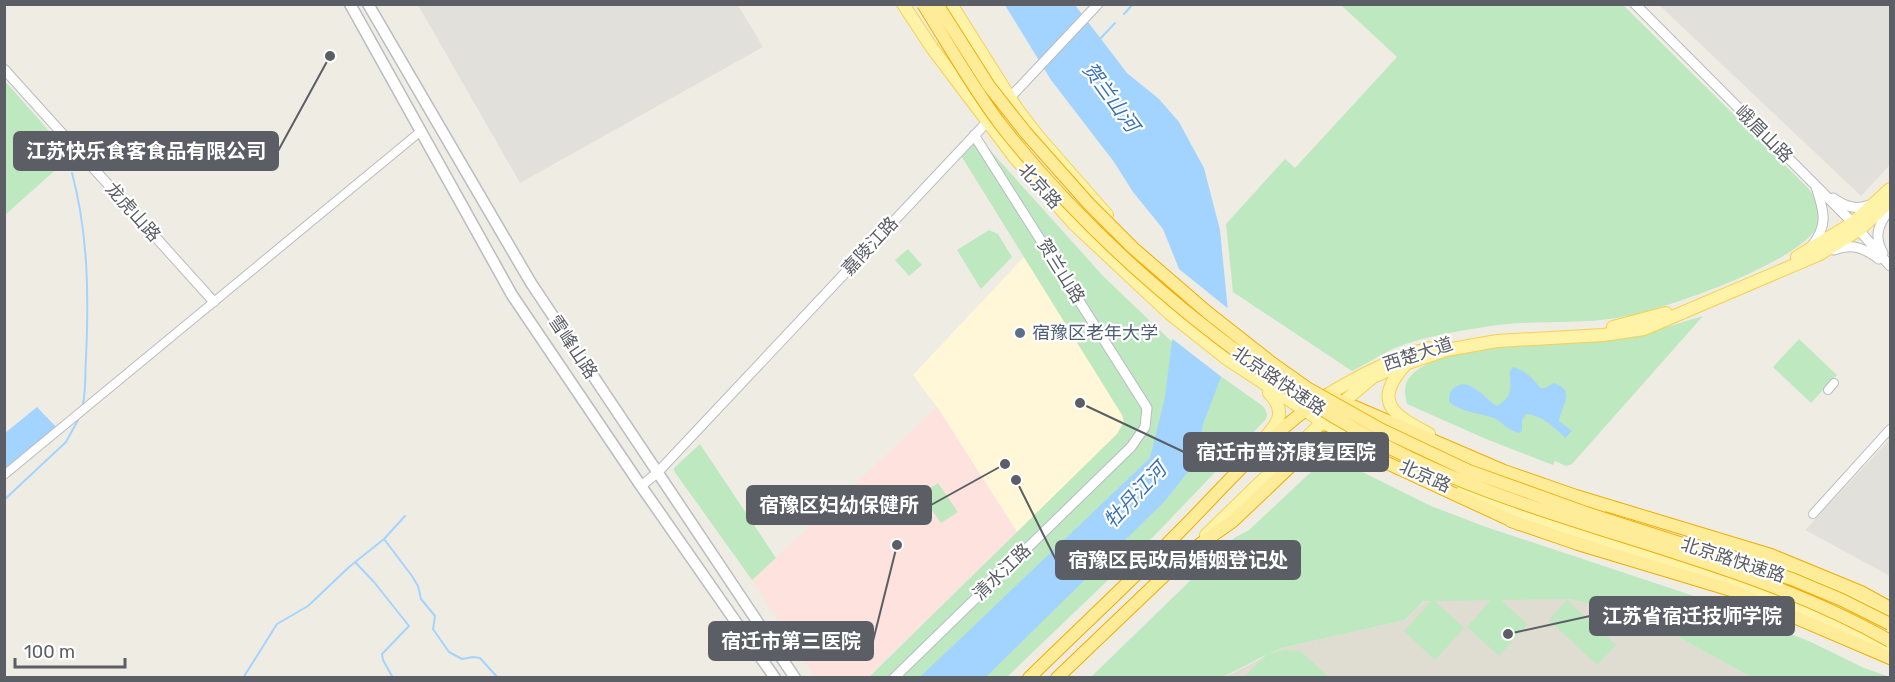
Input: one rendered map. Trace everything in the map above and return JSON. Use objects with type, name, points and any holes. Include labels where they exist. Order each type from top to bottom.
[{"type":"highway","name":"北京路快速路","points":[[923,4],[999,122],[1059,194],[1109,246],[1149,282],[1246,360],[1306,401],[1378,443],[1484,490],[1770,586],[1835,613],[1890,642]]},
{"type":"highway","name":"北京路快速路","points":[[937,4],[989,86],[1026,133],[1089,204],[1132,248],[1207,312],[1307,388],[1382,430],[1469,471],[1586,513],[1792,579],[1890,624]]},
{"type":"highway","points":[[1327,395],[1504,471],[1576,496],[1771,555],[1861,592],[1890,608]]},
{"type":"highway","name":"西楚大道","points":[[1029,678],[1278,432],[1304,410],[1327,395]]},
{"type":"highway","points":[[1189,552],[1233,521],[1317,441],[1333,438],[1519,524],[1731,590],[1890,658]]},
{"type":"highway","points":[[1389,460],[1475,503]]},
{"type":"highway","name":"西楚大道","points":[[1057,678],[1189,552]]},
{"type":"main road","name":"雪峰山路","points":[[350,4],[512,295],[775,678]]},
{"type":"main road","name":"雪峰山路","points":[[368,4],[531,284],[795,678]]},
{"type":"main road","name":"北京路","points":[[903,4],[932,48],[1015,158],[1074,224],[1169,313],[1253,378],[1389,460],[1475,497],[1747,585],[1859,633],[1890,650]]},
{"type":"main road","name":"北京路","points":[[951,4],[1037,135],[1136,244],[1174,280],[1284,368],[1327,395]]},
{"type":"main road","name":"西楚大道","points":[[1189,552],[1342,403],[1373,377],[1446,350],[1497,340],[1603,335],[1644,329],[1820,254],[1856,227],[1888,196]]},
{"type":"main road","name":"西楚大道","points":[[1327,395],[1395,358],[1444,343],[1512,332],[1568,332],[1614,327],[1655,317],[1782,266],[1856,227]]},
{"type":"main road","points":[[1405,365],[1388,389],[1388,398],[1392,408],[1398,416],[1467,455]]},
{"type":"main road","points":[[1173,538],[1269,434],[1278,421],[1280,410],[1277,402],[1253,378]]},
{"type":"main road","name":"北京路","points":[[1342,403],[1394,433],[1482,469],[1561,498],[1735,548],[1812,578],[1890,618]]},
{"type":"street","name":"峨眉山路","points":[[1635,4],[1856,227],[1890,266]]},
{"type":"street","name":"嘉陵江路","points":[[641,486],[657,473],[1095,7]]},
{"type":"street","name":"龙虎山路","points":[[4,69],[214,302]]},
{"type":"street","points":[[4,475],[421,131]]},
{"type":"street","name":"贺兰山路","points":[[974,135],[1147,408]]},
{"type":"street","points":[[1815,185],[1840,203],[1855,209],[1888,196]]},
{"type":"street","points":[[1807,252],[1821,231],[1824,216],[1815,185]]},
{"type":"street","points":[[1890,209],[1882,220],[1877,235],[1879,246],[1890,266]]},
{"type":"street","points":[[1820,254],[1844,246],[1852,246],[1866,250],[1890,266]]},
{"type":"street","points":[[1828,390],[1834,383]]},
{"type":"street","name":"清水江路","points":[[894,678],[1131,447],[1145,427],[1147,408]]},
{"type":"street","points":[[1813,514],[1890,429]]},
{"type":"shaded area","points":[[418,5],[738,5],[763,47],[520,183]]},
{"type":"shaded area","points":[[1659,5],[1890,5],[1890,165],[1861,196]]},
{"type":"shaded area","points":[[1024,257],[1123,415],[1124,422],[1117,434],[1017,532],[937,407],[913,375]]},
{"type":"shaded area","points":[[937,407],[1017,532],[868,677],[815,677],[752,580]]},
{"type":"shaded area","points":[[1890,439],[1890,576],[1805,530]]},
{"type":"shaded area","points":[[1569,599],[1642,617],[1751,677],[1223,678],[1282,648],[1405,620],[1426,600]]},
{"type":"green space","points":[[1340,4],[1623,5],[1808,188],[1818,208],[1818,225],[1802,244],[1780,258],[1723,285],[1662,307],[1617,318],[1518,323],[1442,334],[1400,346],[1352,371],[1233,292],[1226,224],[1285,159],[1295,168],[1397,57]]},
{"type":"green space","points":[[5,81],[71,156],[5,215]]},
{"type":"green space","points":[[971,143],[982,143],[988,148],[1104,277],[1169,339],[1264,407],[1267,414],[1266,419],[1155,535],[1007,677],[868,678],[1117,434],[1124,422],[1122,415],[960,154]]},
{"type":"green space","points":[[989,230],[998,234],[1012,257],[981,289],[957,250]]},
{"type":"green space","points":[[908,249],[922,265],[909,276],[895,260]]},
{"type":"green space","points":[[1703,316],[1572,464],[1566,466],[1555,461],[1553,465],[1486,439],[1407,404],[1405,387],[1409,378],[1424,366],[1447,356],[1505,345],[1625,337]]},
{"type":"green space","points":[[1799,339],[1837,375],[1811,403],[1773,367]]},
{"type":"green space","points":[[700,444],[776,558],[752,580],[674,471],[674,468]]},
{"type":"green space","points":[[1326,458],[1334,458],[1431,506],[1486,527],[1691,595],[1811,642],[1864,668],[1890,677],[1751,677],[1642,617],[1569,599],[1501,600],[1527,624],[1499,656],[1467,627],[1491,600],[1435,601],[1464,628],[1435,660],[1404,631],[1431,601],[1424,601],[1405,620],[1282,648],[1271,653],[1286,650],[1300,651],[1329,677],[1244,677],[1266,655],[1223,677],[1091,677],[1234,538],[1249,530]]},
{"type":"green space","points":[[938,483],[958,512],[941,523],[921,494]]},
{"type":"green space","points":[[1567,600],[1616,645],[1597,665],[1549,620]]},
{"type":"water","points":[[1005,5],[1075,5],[1127,73],[1159,99],[1179,122],[1204,168],[1220,230],[1228,311],[1223,372],[1203,424],[1198,459],[1165,501],[986,677],[919,678],[1150,458],[1165,397],[1179,300],[1179,269],[1163,229],[1051,80]]},
{"type":"water","points":[[1513,367],[1528,375],[1540,388],[1554,383],[1565,390],[1566,399],[1559,421],[1572,431],[1565,438],[1547,422],[1532,415],[1526,414],[1522,420],[1522,431],[1518,433],[1494,418],[1465,410],[1449,402],[1452,390],[1465,384],[1497,406],[1509,395],[1510,371]]},
{"type":"water","points":[[37,407],[57,428],[5,470],[5,433]]},
{"type":"pier","points":[[1179,269],[1231,311],[1223,378],[1170,337]]},
{"type":"waterway","points":[[1124,14],[1133,4]]},
{"type":"waterway","points":[[1099,40],[1115,23]]},
{"type":"waterway","points":[[72,173],[81,218],[86,264],[87,334],[83,404]]},
{"type":"waterway","points":[[4,500],[66,442],[78,420]]},
{"type":"waterway","points":[[243,678],[277,624],[308,606],[349,567],[384,539],[405,516]]},
{"type":"waterway","points":[[384,539],[418,586],[421,599],[435,616],[433,629],[449,652],[462,659],[480,658],[498,678]]},
{"type":"waterway","points":[[355,562],[409,626],[382,654],[393,678]]},
{"type":"place","name":"江苏快乐食客食品有限公司","points":[[330,56]]},
{"type":"place","name":"宿豫区老年大学","points":[[1020,333]]},
{"type":"place","name":"宿迁市普济康复医院","points":[[1080,403]]},
{"type":"place","name":"宿豫区妇幼保健所","points":[[1005,464]]},
{"type":"place","name":"宿豫区民政局婚姻登记处","points":[[1016,480]]},
{"type":"place","name":"宿迁市第三医院","points":[[897,545]]},
{"type":"place","name":"江苏省宿迁技师学院","points":[[1508,634]]},
{"type":"water label","name":"贺兰山河","points":[[1111,97]]},
{"type":"water label","name":"牡丹江河","points":[[1135,495]]}]
